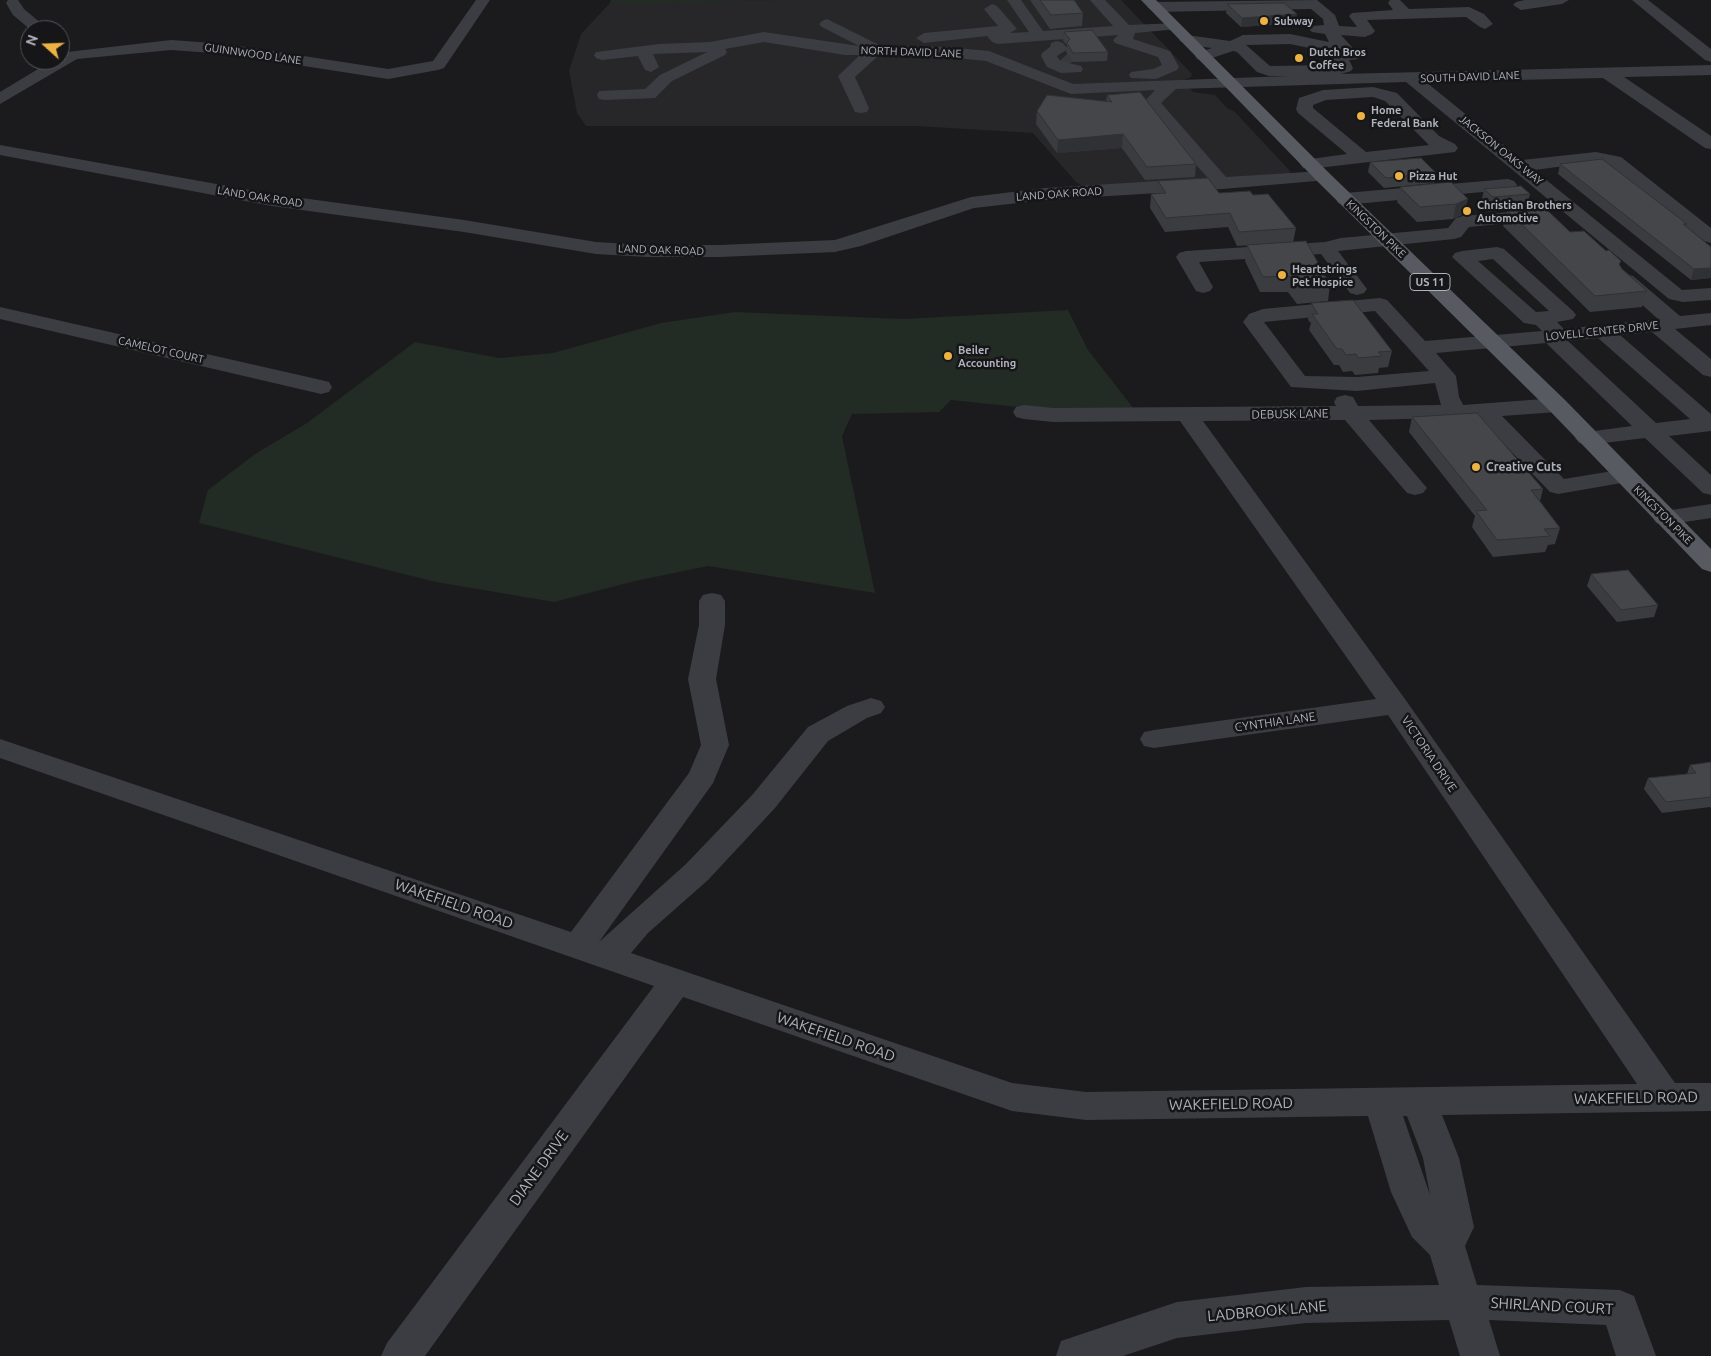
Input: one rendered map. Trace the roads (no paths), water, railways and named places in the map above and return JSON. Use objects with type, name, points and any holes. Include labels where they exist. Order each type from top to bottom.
[{"type":"main road","name":"KINGSTON PIKE","points":[[1151,4],[1345,199],[1557,405],[1711,564]]},
{"type":"street","name":"GUINNWOOD LANE","points":[[70,50],[171,45],[200,46],[388,74],[438,64],[483,0]]},
{"type":"street","points":[[1014,0],[1039,36]]},
{"type":"street","points":[[1026,49],[1072,64],[1156,74],[1171,67],[1164,54],[1123,35],[1097,0]]},
{"type":"street","points":[[1151,4],[1221,20],[1292,11],[1306,14],[1313,19],[1311,24],[1306,26],[1332,32],[1367,30],[1357,16],[1400,9],[1417,0]]},
{"type":"street","points":[[1520,5],[1562,0]]},
{"type":"street","points":[[1638,0],[1711,57]]},
{"type":"street","points":[[14,2],[18,12],[28,20]]},
{"type":"street","points":[[1180,33],[1221,20],[1315,4],[1342,3],[1400,9],[1469,12],[1479,16],[1485,24]]},
{"type":"street","points":[[1315,4],[1330,18],[1334,39],[1376,80]]},
{"type":"street","points":[[992,9],[1009,29],[995,35]]},
{"type":"street","points":[[827,24],[874,47],[873,52],[846,76],[861,108]]},
{"type":"street","points":[[910,39],[995,35],[1180,33],[1235,44],[1280,41],[1308,45],[1321,50],[1334,64],[1323,68],[1262,67]]},
{"type":"street","points":[[989,56],[995,35]]},
{"type":"street","points":[[1072,64],[1123,35]]},
{"type":"street","name":"NORTH DAVID LANE","points":[[602,55],[659,48],[710,47],[764,37],[873,52],[931,51],[989,56],[1072,89],[1072,64],[1172,84],[1229,82]]},
{"type":"street","points":[[1203,56],[1243,40],[1290,39],[1324,46],[1345,65],[1345,68],[1339,70],[1342,83]]},
{"type":"street","points":[[605,95],[649,94],[666,78],[738,41]]},
{"type":"street","points":[[1235,44],[1262,67],[1279,72],[1342,83],[1365,98],[1428,150]]},
{"type":"street","points":[[644,51],[651,67]]},
{"type":"street","name":"GUINNWOOD LANE","points":[[0,99],[39,70]]},
{"type":"street","name":"SOUTH DAVID LANE","points":[[1229,82],[1342,83],[1376,80],[1711,70]]},
{"type":"street","points":[[1607,73],[1711,144]]},
{"type":"street","name":"JACKSON OAKS WAY","points":[[1412,79],[1676,295],[1710,295]]},
{"type":"street","points":[[1342,83],[1305,102],[1304,109],[1362,158]]},
{"type":"street","name":"LAND OAK ROAD","points":[[0,150],[272,200],[464,226],[596,248],[720,252],[835,246],[854,242],[971,203],[1053,194],[1223,184],[1316,170],[1362,158],[1449,148],[1433,140],[1391,98],[1342,83]]},
{"type":"street","points":[[1172,84],[1152,102],[1223,184]]},
{"type":"street","points":[[1520,166],[1596,157],[1615,161],[1711,237]]},
{"type":"street","points":[[1452,171],[1470,188]]},
{"type":"street","points":[[1345,199],[1508,185]]},
{"type":"street","points":[[1202,287],[1186,257],[1326,248],[1342,244],[1388,241],[1454,233],[1463,222],[1534,216]]},
{"type":"street","points":[[1326,248],[1357,289]]},
{"type":"street","points":[[1550,330],[1566,315],[1497,253],[1462,257],[1531,319],[1550,330],[1650,431],[1711,488]]},
{"type":"street","points":[[1626,280],[1711,370]]},
{"type":"street","points":[[1445,376],[1357,384],[1299,382],[1253,322],[1256,318],[1380,304],[1445,376],[1448,397],[1455,412]]},
{"type":"street","name":"CAMELOT COURT","points":[[0,313],[321,387]]},
{"type":"street","name":"LOVELL CENTER DRIVE","points":[[1420,348],[1492,343],[1550,330],[1603,332],[1711,319]]},
{"type":"street","points":[[1603,332],[1710,424]]},
{"type":"street","points":[[1335,383],[1357,421],[1415,488]]},
{"type":"street","name":"DEBUSK LANE","points":[[1024,412],[1357,421],[1455,412],[1490,416],[1557,405]]},
{"type":"street","name":"VICTORIA DRIVE","points":[[1187,415],[1395,705],[1666,1098]]},
{"type":"street","points":[[1357,421],[1490,416],[1558,487],[1625,476]]},
{"type":"street","points":[[1587,438],[1710,424]]},
{"type":"street","points":[[1665,518],[1711,511]]},
{"type":"street","points":[[592,952],[703,776],[715,745],[702,679],[712,625],[712,602]]},
{"type":"street","name":"CYNTHIA LANE","points":[[1154,739],[1395,705]]},
{"type":"street","points":[[592,952],[637,925],[698,872],[758,808],[818,734],[857,712],[871,707]]},
{"type":"street","name":"WAKEFIELD ROAD","points":[[0,748],[677,980],[855,1044],[1012,1096],[1086,1106],[1711,1097]]},
{"type":"street","name":"DIANE DRIVE","points":[[402,1356],[677,980]]},
{"type":"street","points":[[1420,1101],[1441,1158],[1455,1227],[1446,1246]]},
{"type":"street","points":[[1381,1102],[1417,1209],[1425,1226],[1446,1246],[1480,1356]]},
{"type":"street","name":"LADBROOK LANE","points":[[1075,1354],[1177,1320],[1306,1305],[1464,1302]]},
{"type":"street","name":"SHIRLAND COURT","points":[[1464,1302],[1620,1308],[1636,1356]]},
{"type":"tunnel","points":[[1065,56],[1071,63]]},
{"type":"place","name":"Subway","points":[[1264,21]]},
{"type":"place","name":"Dutch Bros Coffee","points":[[1299,58]]},
{"type":"place","name":"Home Federal Bank","points":[[1361,116]]},
{"type":"place","name":"Pizza Hut","points":[[1399,176]]},
{"type":"place","name":"Christian Brothers Automotive","points":[[1467,211]]},
{"type":"place","name":"Heartstrings Pet Hospice","points":[[1282,275]]},
{"type":"place","name":"Beiler Accounting","points":[[948,356]]},
{"type":"place","name":"Creative Cuts","points":[[1476,467]]}]
